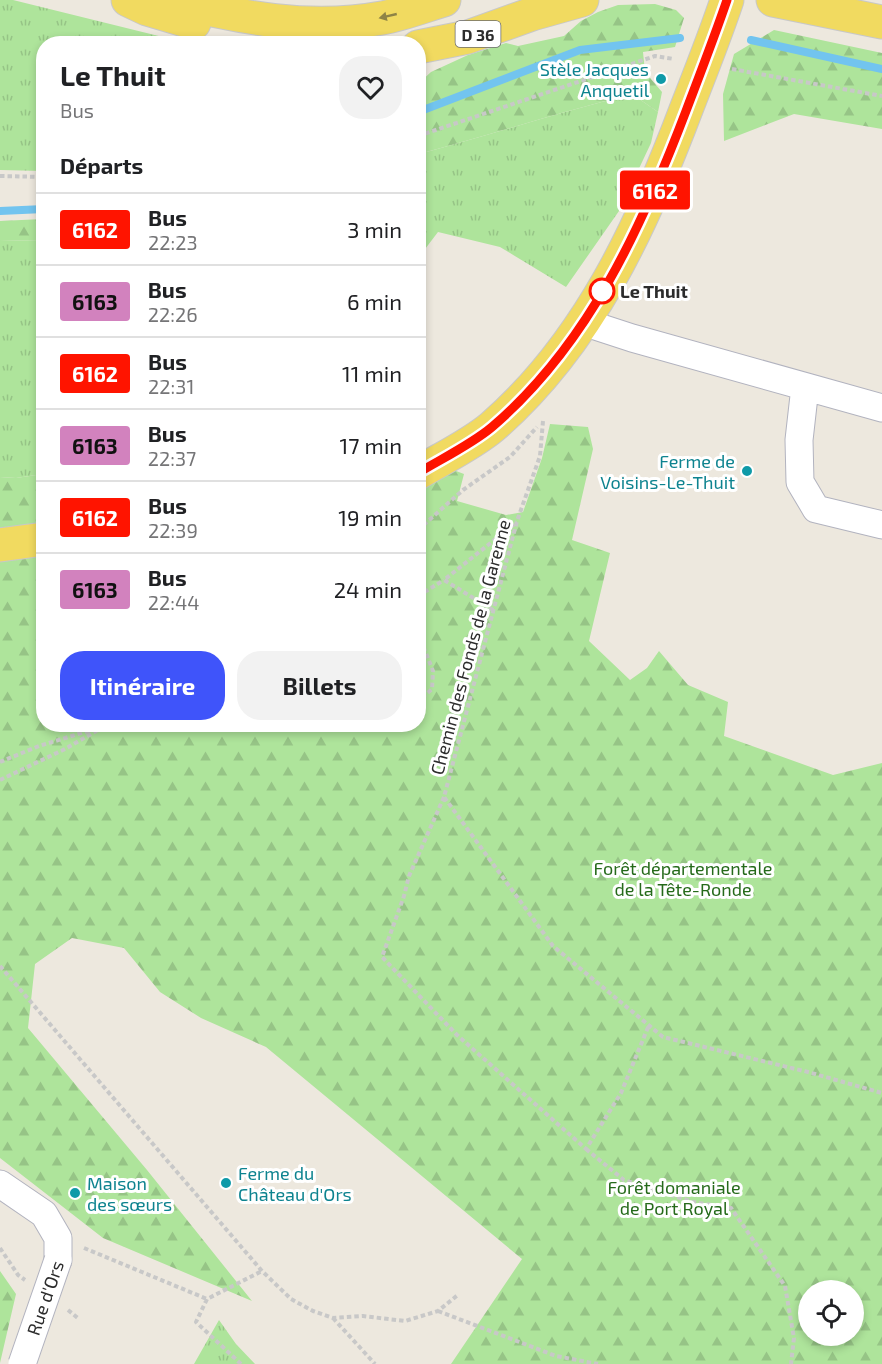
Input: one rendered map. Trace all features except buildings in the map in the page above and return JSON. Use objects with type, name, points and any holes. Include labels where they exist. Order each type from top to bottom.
[{"type":"main road","points":[[128,0],[158,12],[243,36]]},
{"type":"main road","name":"D 36","points":[[171,0],[224,14],[275,22],[326,23],[382,18],[444,0]]},
{"type":"main road","name":"D 36","points":[[426,45],[468,37],[540,7],[582,0]]},
{"type":"main road","points":[[426,468],[490,428],[537,384],[583,322],[616,270],[660,178],[706,64],[727,0]]},
{"type":"main road","points":[[773,0],[882,22]]},
{"type":"main road","points":[[0,545],[36,540]]},
{"type":"street","points":[[583,322],[632,338],[882,408]]},
{"type":"street","points":[[805,387],[799,440],[800,482],[816,509],[882,525]]},
{"type":"street","name":"Rue d'Ors","points":[[0,1184],[44,1214],[58,1249],[22,1364]]},
{"type":"path","points":[[426,133],[655,56],[882,96]]},
{"type":"path","points":[[0,176],[36,177]]},
{"type":"path","name":"Chemin des Fonds de la Garenne","points":[[426,523],[463,490],[510,457],[543,421],[540,456],[517,521],[444,797],[553,946],[663,1037],[808,1072],[882,1093]]},
{"type":"path","points":[[426,591],[444,580],[517,521]]},
{"type":"path","points":[[444,580],[494,610]]},
{"type":"path","points":[[426,653],[433,671],[432,689],[426,694]]},
{"type":"path","points":[[0,762],[39,746],[85,732]]},
{"type":"path","points":[[0,780],[65,749],[94,732]]},
{"type":"path","points":[[444,797],[409,876],[382,957],[458,1035],[624,1180],[693,1202],[731,1208],[785,1286],[794,1338],[791,1364]]},
{"type":"path","points":[[0,966],[262,1271],[291,1299],[313,1311],[333,1318],[363,1316],[405,1321],[438,1311],[459,1294]]},
{"type":"path","points":[[586,1149],[621,1093],[649,1025]]},
{"type":"path","points":[[58,1249],[119,1261],[207,1299]]},
{"type":"path","points":[[241,1364],[196,1322],[207,1299],[262,1271]]},
{"type":"path","points":[[438,1311],[556,1356],[598,1364]]},
{"type":"path","points":[[333,1318],[375,1364]]},
{"type":"green space","points":[[0,0],[13,0],[159,36],[36,36],[36,171],[0,170]]},
{"type":"green space","points":[[655,4],[676,10],[684,18],[675,47],[643,52],[645,72],[662,92],[658,112],[632,94],[426,152],[426,77],[431,72],[468,55],[506,43],[518,46],[564,36],[581,21],[618,5]]},
{"type":"green space","points":[[774,30],[882,53],[882,129],[794,114],[724,141],[723,94],[734,54]]},
{"type":"green space","points":[[632,94],[658,112],[651,143],[619,211],[566,287],[500,247],[438,232],[426,248],[426,152]]},
{"type":"green space","points":[[36,219],[36,240],[0,241],[0,221]]},
{"type":"green space","points":[[36,240],[36,475],[16,478],[0,477],[0,241]]},
{"type":"green space","name":"Forêt domaniale de Port Royal","points":[[550,424],[588,427],[593,449],[572,540],[610,553],[589,641],[630,680],[647,668],[659,651],[688,685],[728,702],[724,736],[833,775],[882,763],[882,1364],[451,1364],[522,1259],[266,1047],[201,1018],[160,992],[124,948],[72,938],[35,964],[28,1028],[147,1170],[252,1301],[103,1238],[0,1158],[0,552],[36,547],[36,732],[426,732],[426,476],[443,466],[464,474],[457,501],[506,515],[523,512],[542,458]]},
{"type":"green space","points":[[36,475],[36,524],[0,528],[0,477],[16,478]]},
{"type":"green space","points":[[0,1271],[16,1294],[0,1363]]},
{"type":"green space","points":[[219,1320],[236,1344],[255,1364],[194,1364]]},
{"type":"waterway","points":[[426,109],[580,50],[680,38]]},
{"type":"waterway","points":[[751,40],[882,69]]},
{"type":"waterway","points":[[0,211],[36,209]]},
{"type":"bus line","name":"6162","points":[[426,468],[490,428],[537,384],[583,322],[616,270],[660,178],[706,64],[727,0]]},
{"type":"place","name":"Stèle Jacques Anquetil","points":[[661,79]]},
{"type":"place","name":"Le Thuit","points":[[602,291]]},
{"type":"place","name":"Ferme de Voisins-Le-Thuit","points":[[747,471]]},
{"type":"place","name":"Ferme du Château d'Ors","points":[[226,1183]]},
{"type":"place","name":"Maison des sœurs","points":[[75,1193]]},
{"type":"park label","name":"Forêt départementale de la Tête-Ronde","points":[[683,878]]}]
